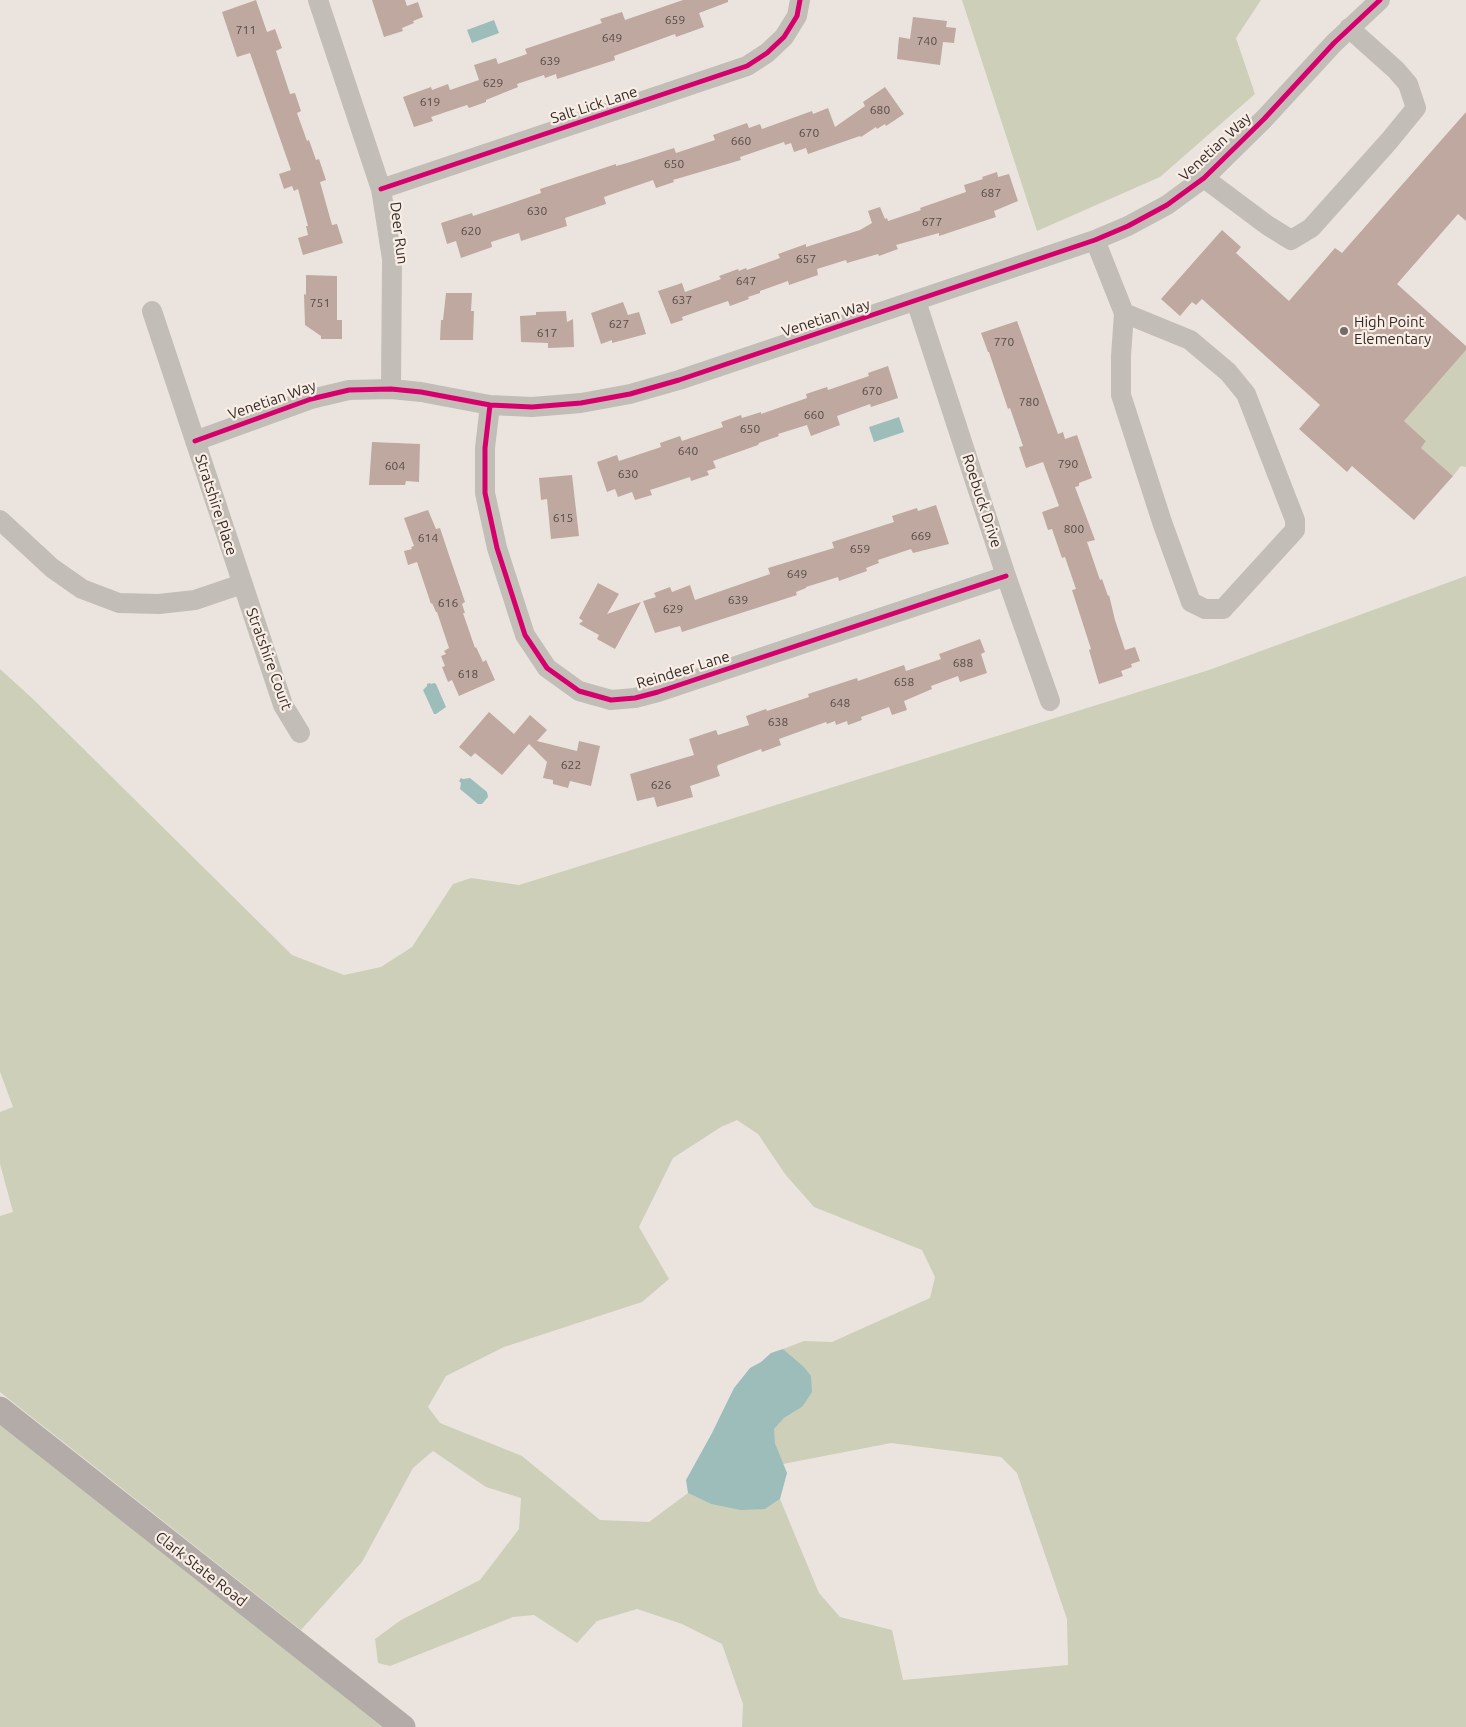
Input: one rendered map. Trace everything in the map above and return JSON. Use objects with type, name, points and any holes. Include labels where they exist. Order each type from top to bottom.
[{"type":"main road","name":"Clark State Road","points":[[0,1409],[403,1727]]},
{"type":"street","name":"Deer Run","points":[[318,0],[381,189],[392,259],[391,389]]},
{"type":"street","name":"Venetian Way","points":[[194,441],[311,399],[349,390],[391,389],[421,392],[490,406],[532,407],[581,403],[630,394],[679,380],[1095,240],[1128,226],[1167,205],[1204,178],[1264,119],[1349,28],[1380,0]]},
{"type":"street","name":"Salt Lick Lane","points":[[381,189],[747,66],[767,53],[784,37],[798,8]]},
{"type":"street","points":[[1204,178],[1267,225],[1291,240],[1311,228],[1416,108],[1408,84],[1396,70],[1349,28]]},
{"type":"street","points":[[1095,240],[1124,313],[1121,395],[1162,522],[1191,602],[1206,609],[1223,609],[1295,530],[1295,520],[1246,394],[1228,372],[1190,340],[1124,313]]},
{"type":"street","name":"Roebuck Drive","points":[[916,301],[1006,576],[1050,701]]},
{"type":"street","name":"Stratshire Place","points":[[152,311],[242,584]]},
{"type":"street","name":"Reindeer Lane","points":[[490,406],[485,448],[485,493],[497,548],[525,635],[547,668],[579,691],[611,700],[635,698],[658,692],[1006,576]]},
{"type":"street","points":[[0,520],[52,568],[82,589],[119,603],[159,604],[195,600],[242,584]]},
{"type":"street","name":"Stratshire Court","points":[[242,584],[283,705],[300,733]]},
{"type":"green space","points":[[962,0],[1261,0],[1236,38],[1255,94],[1160,177],[1037,231]]},
{"type":"green space","points":[[1466,350],[1466,467],[1461,466],[1453,476],[1421,448],[1426,441],[1404,421]]},
{"type":"green space","points":[[1466,576],[1466,1727],[742,1727],[743,1704],[722,1644],[682,1624],[637,1609],[597,1621],[577,1643],[534,1615],[513,1617],[390,1666],[378,1663],[375,1639],[401,1620],[480,1580],[519,1529],[521,1498],[486,1487],[433,1451],[413,1468],[362,1562],[301,1630],[0,1392],[0,1216],[13,1212],[0,1164],[0,1112],[13,1107],[0,1072],[0,669],[33,699],[292,955],[344,975],[381,967],[412,947],[453,884],[471,878],[519,885],[1209,670]],"holes":[[[737,1120],[758,1134],[785,1174],[814,1207],[922,1250],[935,1277],[930,1298],[832,1342],[804,1341],[783,1349],[803,1366],[802,1407],[784,1418],[773,1429],[775,1443],[783,1464],[891,1443],[1001,1457],[1017,1473],[1067,1619],[1068,1665],[903,1680],[892,1630],[840,1617],[819,1593],[780,1499],[765,1509],[711,1504],[688,1493],[649,1522],[600,1520],[522,1456],[440,1423],[428,1407],[446,1376],[504,1347],[642,1302],[669,1279],[639,1227],[673,1158],[721,1127]]]},
{"type":"green space","points":[[0,1415],[391,1727],[0,1727]]},
{"type":"water","points":[[494,20],[499,33],[472,43],[467,30]]},
{"type":"water","points":[[899,417],[904,432],[874,442],[869,427]]},
{"type":"water","points":[[430,683],[436,684],[446,707],[436,714],[434,714],[423,690]]},
{"type":"water","points":[[461,778],[470,778],[487,792],[488,797],[482,804],[478,804],[460,789],[461,783],[459,781]]},
{"type":"water","points":[[783,1349],[803,1366],[811,1376],[812,1392],[802,1407],[784,1418],[774,1429],[775,1443],[787,1473],[780,1499],[765,1509],[741,1510],[711,1504],[688,1493],[686,1480],[734,1388],[750,1368],[761,1362],[771,1353]]},
{"type":"building","points":[[256,0],[267,32],[275,29],[282,48],[276,51],[290,94],[295,93],[301,111],[297,113],[307,141],[309,140],[316,160],[319,159],[326,180],[320,182],[332,225],[337,224],[343,243],[303,255],[298,238],[308,235],[306,226],[308,226],[298,189],[294,191],[292,186],[284,189],[279,174],[291,170],[250,53],[237,57],[222,12]]},
{"type":"building","points":[[372,0],[405,0],[407,6],[418,2],[423,17],[402,28],[403,31],[384,37]]},
{"type":"building","points":[[683,0],[728,0],[728,2],[699,13],[704,27],[676,37],[675,34],[614,56],[615,60],[557,79],[556,74],[545,78],[544,75],[517,84],[518,87],[486,100],[486,102],[469,108],[467,105],[431,117],[433,121],[414,127],[403,97],[431,87],[432,90],[448,84],[450,90],[479,80],[474,65],[496,58],[498,64],[527,54],[525,49],[602,23],[600,19],[622,12],[625,20]]},
{"type":"building","points":[[913,17],[947,21],[946,27],[956,28],[954,43],[943,42],[940,65],[897,59],[899,37],[910,39]]},
{"type":"building","points":[[885,87],[904,114],[886,126],[885,124],[877,129],[876,127],[861,137],[808,154],[806,148],[794,152],[791,143],[785,145],[784,142],[740,157],[741,160],[673,180],[674,182],[656,188],[653,180],[604,197],[606,204],[565,218],[567,226],[521,241],[519,233],[491,242],[492,247],[461,258],[456,241],[447,244],[441,223],[472,213],[473,216],[509,204],[541,193],[540,189],[616,164],[616,166],[674,148],[676,153],[715,140],[713,135],[747,123],[749,128],[760,124],[762,129],[812,111],[813,114],[828,108],[835,127],[865,106],[863,102]]},
{"type":"building","name":"High Point Elementary","points":[[1466,112],[1466,221],[1458,214],[1397,284],[1466,346],[1466,350],[1404,421],[1426,441],[1421,448],[1453,476],[1414,520],[1352,466],[1347,472],[1299,429],[1320,405],[1202,299],[1196,305],[1192,302],[1180,316],[1161,299],[1222,230],[1241,247],[1236,253],[1289,301],[1335,248],[1342,253]]},
{"type":"building","points":[[997,172],[998,177],[1009,174],[1018,201],[994,211],[996,217],[939,236],[939,233],[896,245],[898,249],[879,256],[878,254],[847,263],[846,260],[817,269],[818,275],[789,285],[788,281],[760,291],[760,293],[748,297],[749,299],[730,306],[728,301],[682,317],[683,320],[671,324],[658,291],[682,283],[685,292],[721,279],[719,276],[738,269],[739,271],[746,268],[747,270],[780,258],[778,254],[806,244],[806,247],[860,230],[872,223],[868,211],[880,207],[885,219],[887,218],[888,221],[921,210],[920,208],[966,192],[964,185]]},
{"type":"building","points":[[306,275],[337,276],[337,320],[342,320],[342,339],[321,339],[321,336],[305,325],[304,294],[306,295]]},
{"type":"building","points":[[446,293],[472,293],[471,311],[474,311],[473,340],[440,340],[441,320],[443,320]]},
{"type":"building","points":[[623,302],[628,315],[639,312],[646,334],[612,343],[612,340],[601,344],[591,313]]},
{"type":"building","points":[[566,311],[567,322],[573,319],[574,347],[548,348],[548,343],[521,342],[520,316],[536,315],[536,312]]},
{"type":"building","points":[[1017,321],[1058,434],[1063,432],[1065,439],[1077,435],[1092,478],[1079,483],[1079,486],[1075,487],[1095,540],[1087,542],[1100,580],[1102,579],[1109,595],[1125,650],[1135,647],[1140,661],[1131,664],[1132,667],[1121,671],[1123,676],[1099,684],[1089,650],[1091,649],[1072,590],[1076,589],[1065,557],[1062,558],[1052,529],[1048,530],[1042,512],[1059,506],[1043,462],[1026,468],[1019,447],[1023,446],[981,333]]},
{"type":"building","points":[[888,366],[898,398],[871,407],[870,404],[837,416],[840,425],[811,436],[807,425],[778,434],[779,436],[758,445],[713,461],[716,468],[707,471],[709,475],[691,481],[690,477],[650,490],[652,495],[635,500],[632,492],[618,497],[615,489],[607,492],[597,462],[617,455],[619,461],[661,447],[660,443],[680,436],[682,441],[723,427],[721,422],[741,415],[742,418],[761,412],[761,414],[807,398],[806,394],[827,387],[828,390],[869,376],[868,373]]},
{"type":"building","points":[[372,442],[420,444],[419,482],[406,481],[405,485],[369,485]]},
{"type":"building","points":[[572,475],[579,536],[551,539],[547,499],[541,500],[539,478]]},
{"type":"building","points":[[936,505],[949,544],[913,553],[911,549],[878,560],[879,563],[866,568],[867,571],[839,581],[838,577],[806,587],[796,592],[797,595],[682,632],[680,626],[655,633],[643,601],[656,597],[654,593],[670,587],[672,592],[690,585],[695,600],[770,574],[768,568],[834,548],[832,542],[894,522],[892,516],[917,508],[918,511]]},
{"type":"building","points":[[428,510],[436,529],[440,528],[465,602],[462,604],[465,613],[463,613],[475,648],[483,662],[486,660],[495,680],[459,696],[452,680],[448,682],[442,667],[445,666],[441,656],[446,654],[444,651],[449,648],[437,612],[431,604],[417,562],[408,565],[404,551],[412,549],[411,547],[414,546],[404,518]]},
{"type":"building","points":[[598,583],[619,594],[607,614],[641,602],[615,649],[597,639],[599,635],[579,624],[583,621],[579,618]]},
{"type":"building","points":[[980,639],[985,652],[981,654],[987,673],[960,682],[958,676],[931,686],[932,689],[904,701],[907,710],[892,715],[889,707],[861,717],[862,720],[848,725],[847,721],[836,725],[835,721],[827,724],[826,722],[779,739],[781,745],[762,752],[761,749],[718,765],[720,776],[690,786],[693,797],[657,807],[654,797],[637,801],[630,774],[694,755],[689,739],[716,730],[718,735],[749,725],[746,716],[809,697],[808,694],[857,678],[858,681],[904,665],[906,671],[941,659],[939,654]]},
{"type":"building","points":[[489,712],[514,734],[530,715],[547,730],[537,741],[577,751],[579,741],[600,746],[591,786],[570,781],[568,788],[553,784],[553,780],[543,778],[547,762],[529,744],[502,775],[475,753],[471,757],[459,747]]},
{"type":"cycle path","points":[[381,189],[747,66],[767,53],[784,37],[797,16],[800,0]]},
{"type":"cycle path","points":[[195,441],[311,399],[349,390],[391,389],[421,392],[490,405],[532,407],[581,403],[630,394],[679,380],[1095,240],[1128,226],[1167,205],[1204,178],[1264,119],[1334,43],[1380,0]]},
{"type":"cycle path","points":[[490,405],[485,448],[485,493],[497,548],[525,635],[547,668],[579,691],[611,700],[635,698],[658,692],[1006,576]]},
{"type":"place","name":"High Point Elementary","points":[[1344,331]]}]
